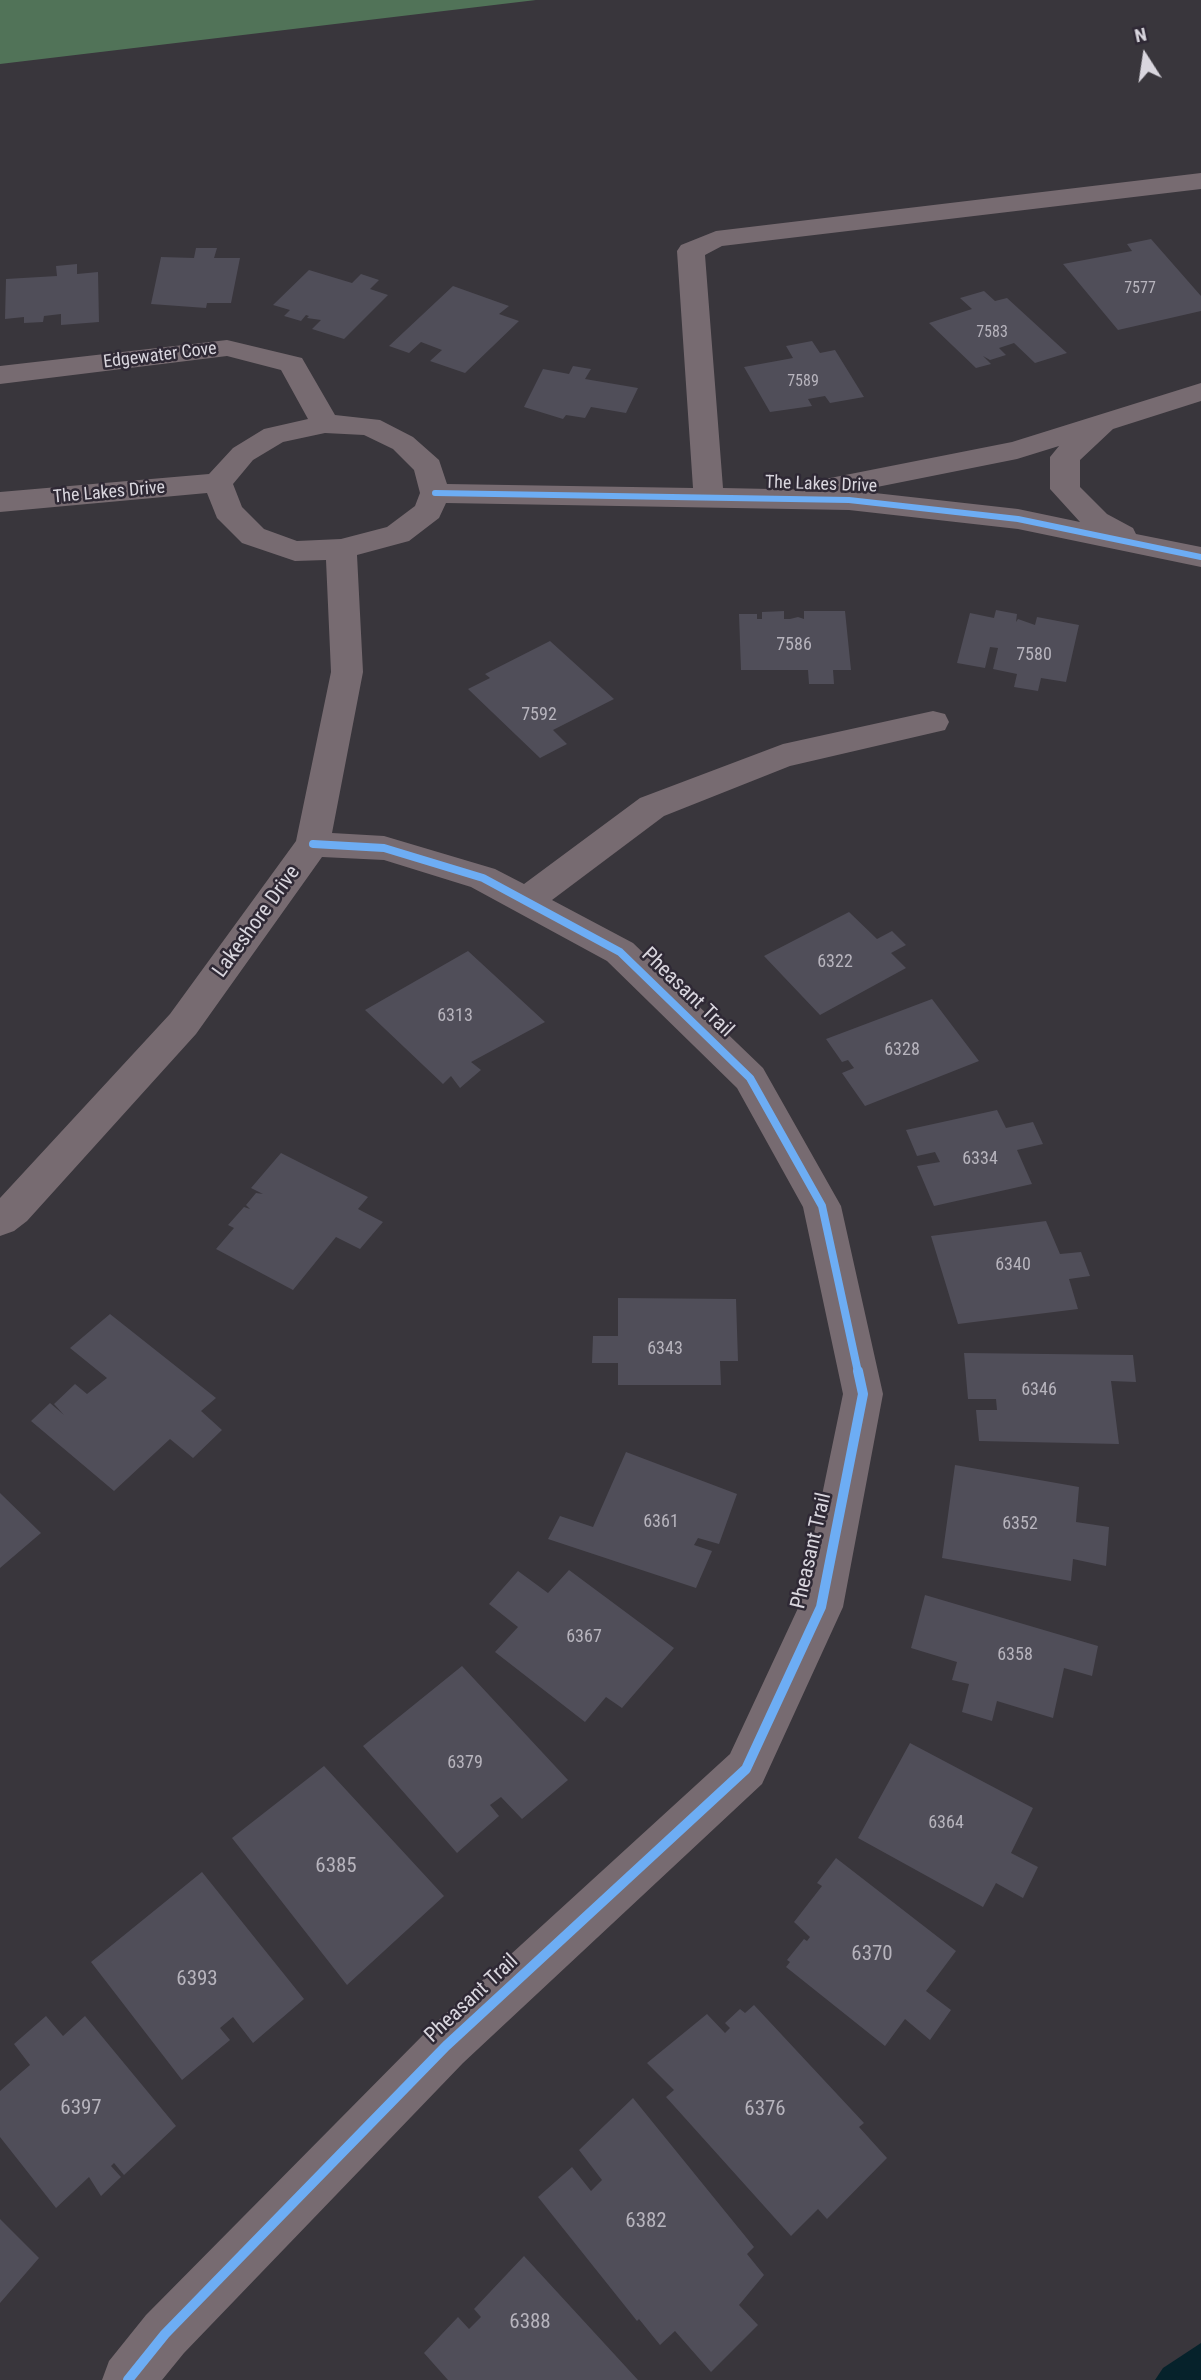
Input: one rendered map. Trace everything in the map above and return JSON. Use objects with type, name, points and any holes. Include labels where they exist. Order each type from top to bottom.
[{"type":"street","points":[[709,498],[691,251],[716,239],[1201,181]]},
{"type":"street","name":"Edgewater Cove","points":[[0,374],[227,348],[292,364],[325,424]]},
{"type":"street","name":"The Lakes Drive","points":[[769,499],[1017,450],[1201,392]]},
{"type":"street","name":"The Lakes Drive","points":[[1105,423],[1065,457],[1065,489],[1096,521],[1139,544]]},
{"type":"street","points":[[325,424],[370,426],[403,443],[428,467],[435,493],[428,510],[398,534],[341,549],[295,551],[253,536],[228,512],[218,483],[243,454],[274,435],[325,424]]},
{"type":"street","name":"The Lakes Drive","points":[[0,502],[218,483]]},
{"type":"street","name":"The Lakes Drive","points":[[435,493],[849,500],[1017,519],[1201,557]]},
{"type":"street","name":"Lakeshore Drive","points":[[0,1220],[13,1210],[183,1024],[313,844],[347,672],[341,549]]},
{"type":"street","points":[[526,901],[652,807],[783,756],[933,722]]},
{"type":"street","name":"Pheasant Trail","points":[[128,2380],[165,2334],[446,2046],[746,1769],[821,1607],[863,1394],[822,1206],[750,1078],[620,952],[526,901],[483,878],[384,848],[313,844]]},
{"type":"green space","points":[[0,0],[536,0],[0,64]]},
{"type":"water","points":[[1201,2343],[1201,2380],[1155,2380],[1163,2368]]},
{"type":"building","points":[[1151,239],[1201,296],[1201,311],[1118,330],[1063,264],[1132,251],[1127,244]]},
{"type":"building","points":[[196,248],[217,248],[214,258],[240,258],[231,303],[207,303],[206,308],[151,304],[161,257],[194,258]]},
{"type":"building","points":[[77,264],[77,274],[98,272],[99,322],[61,325],[61,314],[44,316],[43,322],[24,323],[24,317],[5,319],[6,279],[57,276],[56,266]]},
{"type":"building","points":[[309,270],[352,283],[361,274],[379,280],[370,289],[388,295],[344,339],[312,329],[321,320],[307,318],[309,316],[306,315],[301,321],[284,316],[290,310],[273,305]]},
{"type":"building","points":[[453,286],[509,306],[499,314],[519,321],[465,373],[430,361],[442,350],[421,342],[409,353],[389,346]]},
{"type":"building","points":[[984,291],[995,301],[1007,298],[1067,353],[1035,363],[1014,343],[999,348],[1006,355],[990,360],[983,356],[991,364],[976,368],[929,323],[972,309],[960,298]]},
{"type":"building","points":[[812,341],[820,353],[835,350],[864,397],[830,403],[825,396],[808,399],[812,406],[770,412],[744,367],[793,358],[786,346]]},
{"type":"building","points":[[573,366],[591,369],[585,379],[638,388],[626,413],[591,407],[585,418],[566,415],[563,419],[524,407],[543,369],[569,374]]},
{"type":"building","points":[[996,610],[1017,614],[1016,622],[1018,619],[1035,625],[1037,617],[1079,625],[1066,682],[1041,678],[1038,691],[1014,687],[1017,674],[993,669],[998,648],[990,647],[985,668],[957,663],[970,613],[994,618]]},
{"type":"building","points":[[784,611],[784,619],[804,619],[804,611],[845,611],[851,670],[833,670],[834,684],[809,684],[808,670],[741,670],[739,614],[757,614],[757,619],[762,619],[762,612]]},
{"type":"building","points":[[550,641],[614,699],[553,730],[567,744],[540,758],[468,689],[490,678],[485,674]]},
{"type":"building","points":[[849,912],[877,939],[892,931],[906,945],[891,953],[906,968],[820,1015],[764,956]]},
{"type":"building","points":[[468,951],[545,1022],[471,1062],[481,1070],[460,1088],[451,1076],[443,1084],[365,1010]]},
{"type":"building","points":[[932,999],[979,1061],[865,1106],[842,1073],[854,1068],[848,1060],[842,1062],[826,1039]]},
{"type":"building","points":[[997,1110],[1006,1128],[1033,1122],[1043,1144],[1017,1150],[1032,1184],[934,1206],[917,1166],[940,1162],[935,1152],[917,1156],[906,1130]]},
{"type":"building","points":[[281,1153],[368,1197],[358,1209],[383,1222],[360,1249],[336,1237],[293,1290],[216,1249],[234,1228],[228,1225],[244,1207],[250,1209],[246,1205],[256,1193],[263,1194],[251,1188]]},
{"type":"building","points":[[1046,1221],[1060,1254],[1081,1252],[1090,1276],[1069,1279],[1078,1309],[958,1324],[931,1236]]},
{"type":"building","points":[[618,1298],[736,1299],[738,1361],[720,1361],[721,1385],[618,1385],[618,1363],[592,1363],[593,1336],[618,1336]]},
{"type":"building","points":[[110,1314],[216,1398],[201,1411],[222,1430],[193,1458],[170,1439],[114,1491],[31,1421],[50,1403],[64,1415],[54,1404],[75,1384],[87,1394],[107,1378],[70,1348]]},
{"type":"building","points":[[964,1353],[1133,1355],[1136,1382],[1111,1381],[1119,1444],[979,1441],[976,1410],[997,1410],[996,1399],[968,1399]]},
{"type":"building","points":[[626,1452],[737,1494],[719,1544],[698,1538],[694,1545],[712,1551],[696,1588],[548,1539],[560,1516],[593,1527]]},
{"type":"building","points":[[955,1465],[1079,1487],[1076,1522],[1109,1527],[1106,1566],[1073,1559],[1071,1581],[942,1558]]},
{"type":"building","points":[[0,1493],[41,1533],[0,1568]]},
{"type":"building","points":[[569,1570],[674,1648],[622,1708],[606,1697],[585,1722],[495,1652],[518,1627],[489,1604],[518,1571],[548,1593]]},
{"type":"building","points":[[925,1595],[1098,1646],[1092,1676],[1064,1668],[1053,1718],[997,1701],[992,1721],[962,1712],[969,1684],[952,1680],[957,1662],[911,1648]]},
{"type":"building","points":[[462,1666],[568,1780],[522,1819],[501,1797],[490,1805],[499,1816],[457,1853],[363,1746]]},
{"type":"building","points":[[910,1743],[1033,1808],[1011,1853],[1038,1867],[1023,1898],[996,1883],[983,1907],[858,1838]]},
{"type":"building","points":[[324,1766],[444,1896],[347,1985],[232,1838]]},
{"type":"building","points":[[836,1858],[956,1951],[926,1991],[951,2010],[930,2040],[905,2019],[885,2046],[786,1967],[790,1962],[787,1960],[804,1939],[807,1941],[810,1937],[794,1922],[822,1886],[817,1883]]},
{"type":"building","points":[[202,1872],[304,1999],[253,2043],[233,2017],[220,2028],[230,2040],[182,2080],[91,1962]]},
{"type":"building","points":[[754,2005],[864,2123],[859,2127],[887,2158],[827,2219],[818,2209],[791,2236],[666,2097],[674,2090],[647,2063],[707,2014],[725,2033],[730,2028],[725,2023],[740,2009],[745,2013]]},
{"type":"building","points":[[46,2016],[63,2036],[85,2016],[176,2126],[124,2175],[114,2163],[111,2166],[121,2177],[101,2196],[89,2177],[56,2208],[0,2137],[0,2091],[30,2065],[14,2044]]},
{"type":"building","points":[[633,2098],[754,2247],[747,2254],[764,2275],[739,2305],[758,2325],[711,2372],[675,2331],[660,2345],[639,2319],[637,2321],[538,2197],[572,2167],[591,2191],[602,2180],[579,2150]]},
{"type":"building","points":[[0,2219],[39,2258],[0,2303]]},
{"type":"building","points":[[524,2256],[638,2380],[448,2380],[424,2353],[458,2317],[469,2329],[481,2317],[474,2309]]},
{"type":"cycle path","points":[[435,493],[849,500],[1018,519],[1201,557]]},
{"type":"cycle path","points":[[128,2380],[165,2334],[446,2046],[746,1769],[821,1607],[863,1394],[822,1206],[750,1078],[620,952],[483,878],[384,848],[313,844]]}]
